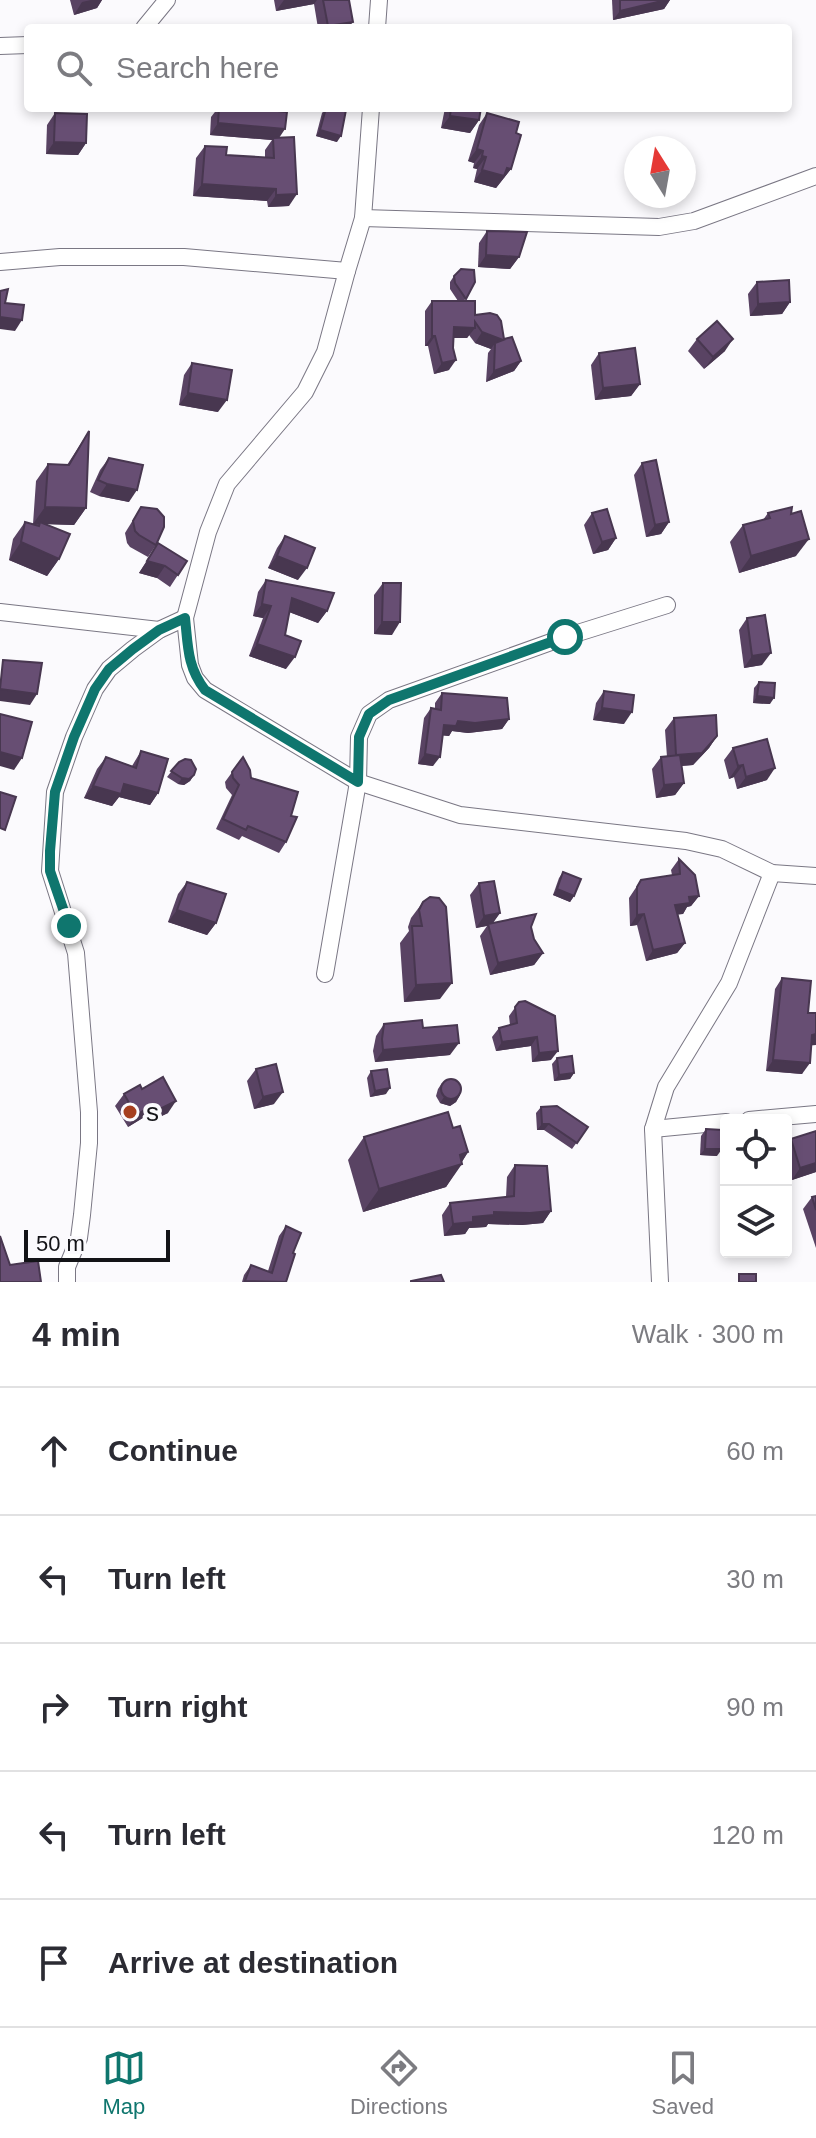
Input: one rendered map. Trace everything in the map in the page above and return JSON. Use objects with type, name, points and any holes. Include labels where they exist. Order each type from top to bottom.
[{"type":"street","points":[[147,24],[167,0]]},
{"type":"street","points":[[377,24],[379,0]]},
{"type":"street","points":[[0,46],[24,45]]},
{"type":"street","points":[[371,112],[363,218],[325,352],[305,392],[227,484],[208,532],[185,618],[190,665],[195,678],[205,690],[358,782],[460,815],[686,841],[722,849],[772,873],[816,876]]},
{"type":"street","points":[[363,218],[659,227],[694,221],[816,176]]},
{"type":"street","points":[[0,262],[60,257],[184,257],[347,271]]},
{"type":"street","points":[[325,974],[358,782],[359,737],[369,714],[389,700],[565,637],[667,605]]},
{"type":"street","points":[[0,612],[159,630]]},
{"type":"street","points":[[67,1282],[67,1267],[79,1238],[82,1215],[89,1112],[76,953],[50,871],[55,792],[95,689],[109,669],[159,630],[185,618]]},
{"type":"street","points":[[660,1282],[653,1129],[666,1087],[729,983],[772,873]]},
{"type":"street","points":[[792,1116],[816,1114]]},
{"type":"street","points":[[653,1129],[720,1123]]},
{"type":"building","points":[[323,0],[349,0],[353,22],[328,24]]},
{"type":"building","points":[[620,0],[666,0],[620,11]]},
{"type":"building","points":[[219,112],[287,112],[285,129],[218,123]]},
{"type":"building","points":[[325,112],[346,112],[341,136],[320,130]]},
{"type":"building","points":[[450,112],[480,112],[479,120],[450,116]]},
{"type":"building","points":[[55,113],[87,114],[86,143],[54,142]]},
{"type":"building","points":[[487,113],[519,122],[516,133],[521,135],[511,169],[507,168],[504,176],[482,170],[486,157],[482,156],[483,151],[477,149]]},
{"type":"building","points":[[294,137],[297,194],[276,195],[276,189],[202,184],[205,146],[227,147],[226,155],[274,158],[273,138]]},
{"type":"building","points":[[487,231],[527,232],[519,257],[486,255]]},
{"type":"building","points":[[461,269],[474,270],[475,282],[466,299],[455,283],[454,276]]},
{"type":"building","points":[[789,280],[790,302],[758,304],[757,282]]},
{"type":"building","points":[[8,289],[5,303],[24,305],[22,320],[0,317],[0,291]]},
{"type":"building","points":[[432,301],[475,301],[475,315],[497,315],[504,339],[512,337],[521,361],[494,371],[495,343],[503,340],[482,332],[475,322],[475,328],[454,327],[456,360],[442,363],[435,336],[432,336]]},
{"type":"building","points":[[717,321],[733,339],[713,357],[697,339]]},
{"type":"building","points":[[635,348],[640,384],[603,388],[599,353]]},
{"type":"building","points":[[192,363],[232,370],[227,400],[188,393]]},
{"type":"building","points":[[89,431],[86,508],[45,507],[48,464],[69,465]]},
{"type":"building","points":[[109,458],[143,465],[137,490],[98,480]]},
{"type":"building","points":[[656,460],[669,522],[655,525],[642,463]]},
{"type":"building","points":[[141,507],[157,509],[164,517],[164,527],[156,545],[135,531],[133,521]]},
{"type":"building","points":[[792,507],[791,514],[801,511],[809,539],[751,556],[743,525],[770,518],[768,513]]},
{"type":"building","points":[[607,509],[616,538],[602,542],[592,513]]},
{"type":"building","points":[[25,522],[39,526],[40,522],[70,534],[59,559],[21,542]]},
{"type":"building","points":[[285,536],[315,548],[307,568],[277,556]]},
{"type":"building","points":[[158,543],[187,561],[178,575],[165,566],[147,561]]},
{"type":"building","points":[[266,580],[334,593],[327,611],[292,598],[285,635],[301,641],[295,657],[257,644],[271,606],[262,604]]},
{"type":"building","points":[[383,583],[401,583],[400,622],[382,622]]},
{"type":"building","points":[[765,615],[771,653],[752,656],[747,618]]},
{"type":"building","points":[[3,660],[42,663],[37,694],[0,689]]},
{"type":"building","points":[[759,682],[775,683],[774,698],[757,696]]},
{"type":"building","points":[[604,691],[634,695],[632,712],[602,708]]},
{"type":"building","points":[[442,693],[507,698],[509,719],[475,723],[458,721],[456,726],[444,725],[440,757],[425,754],[431,708],[441,710]]},
{"type":"building","points":[[0,714],[32,722],[22,758],[0,752]]},
{"type":"building","points":[[716,715],[717,736],[702,753],[676,755],[674,718]]},
{"type":"building","points":[[767,739],[775,768],[746,777],[743,765],[738,766],[733,748]]},
{"type":"building","points":[[141,751],[168,759],[158,793],[124,784],[121,794],[93,786],[106,757],[136,768]]},
{"type":"building","points":[[680,755],[684,783],[664,785],[661,757]]},
{"type":"building","points":[[243,757],[251,778],[298,792],[291,816],[297,817],[286,842],[248,826],[246,830],[223,819],[239,785],[232,772]]},
{"type":"building","points":[[185,759],[191,760],[196,769],[189,779],[171,771]]},
{"type":"building","points":[[0,792],[16,797],[5,830],[0,828]]},
{"type":"building","points":[[679,859],[695,875],[699,896],[689,897],[690,903],[675,905],[685,943],[653,950],[644,914],[637,915],[637,887],[641,880],[680,874]]},
{"type":"building","points":[[563,872],[581,879],[574,896],[557,889]]},
{"type":"building","points":[[494,881],[500,913],[484,916],[479,883]]},
{"type":"building","points":[[187,882],[226,894],[216,923],[177,910]]},
{"type":"building","points":[[430,897],[439,898],[446,907],[452,983],[416,985],[412,926],[422,926],[419,910]]},
{"type":"building","points":[[536,914],[531,927],[543,953],[498,963],[488,924]]},
{"type":"building","points":[[782,978],[811,981],[808,1013],[816,1013],[816,1034],[812,1035],[810,1063],[773,1060]]},
{"type":"building","points":[[525,1001],[555,1016],[558,1051],[539,1053],[537,1037],[502,1042],[499,1028],[517,1023],[515,1007]]},
{"type":"building","points":[[422,1020],[423,1028],[457,1025],[459,1043],[383,1050],[384,1024]]},
{"type":"building","points":[[572,1056],[574,1073],[559,1075],[557,1058]]},
{"type":"building","points":[[276,1064],[283,1092],[263,1097],[256,1069]]},
{"type":"building","points":[[387,1069],[390,1088],[375,1091],[371,1071]]},
{"type":"building","points":[[163,1077],[176,1101],[158,1110],[155,1104],[136,1115],[124,1094],[140,1085],[142,1089]]},
{"type":"building","points":[[447,1079],[455,1079],[461,1089],[455,1099],[447,1099],[441,1093],[441,1085]]},
{"type":"building","points":[[557,1106],[588,1127],[577,1143],[549,1124],[542,1124],[541,1107]]},
{"type":"building","points":[[448,1112],[453,1128],[460,1126],[468,1152],[460,1155],[462,1164],[379,1189],[364,1137]]},
{"type":"building","points":[[706,1129],[720,1130],[720,1149],[705,1149]]},
{"type":"building","points":[[816,1131],[816,1163],[800,1168],[792,1139]]},
{"type":"building","points":[[515,1165],[547,1166],[551,1211],[494,1212],[494,1215],[473,1217],[473,1222],[453,1224],[450,1203],[514,1196]]},
{"type":"building","points":[[286,1226],[301,1233],[286,1282],[245,1281],[251,1265],[272,1273]]},
{"type":"building","points":[[0,1236],[10,1265],[38,1261],[41,1282],[0,1282]]},
{"type":"building","points":[[739,1274],[756,1274],[756,1282],[739,1282]]},
{"type":"building","points":[[441,1275],[444,1282],[411,1282],[411,1281]]},
{"type":"place","name":"s","points":[[130,1112]]},
{"type":"route","points":[[69,926],[50,871],[55,792],[95,689],[109,669],[159,630],[185,618],[190,665],[195,678],[205,690],[358,782],[359,737],[369,714],[389,700],[565,637]]}]
